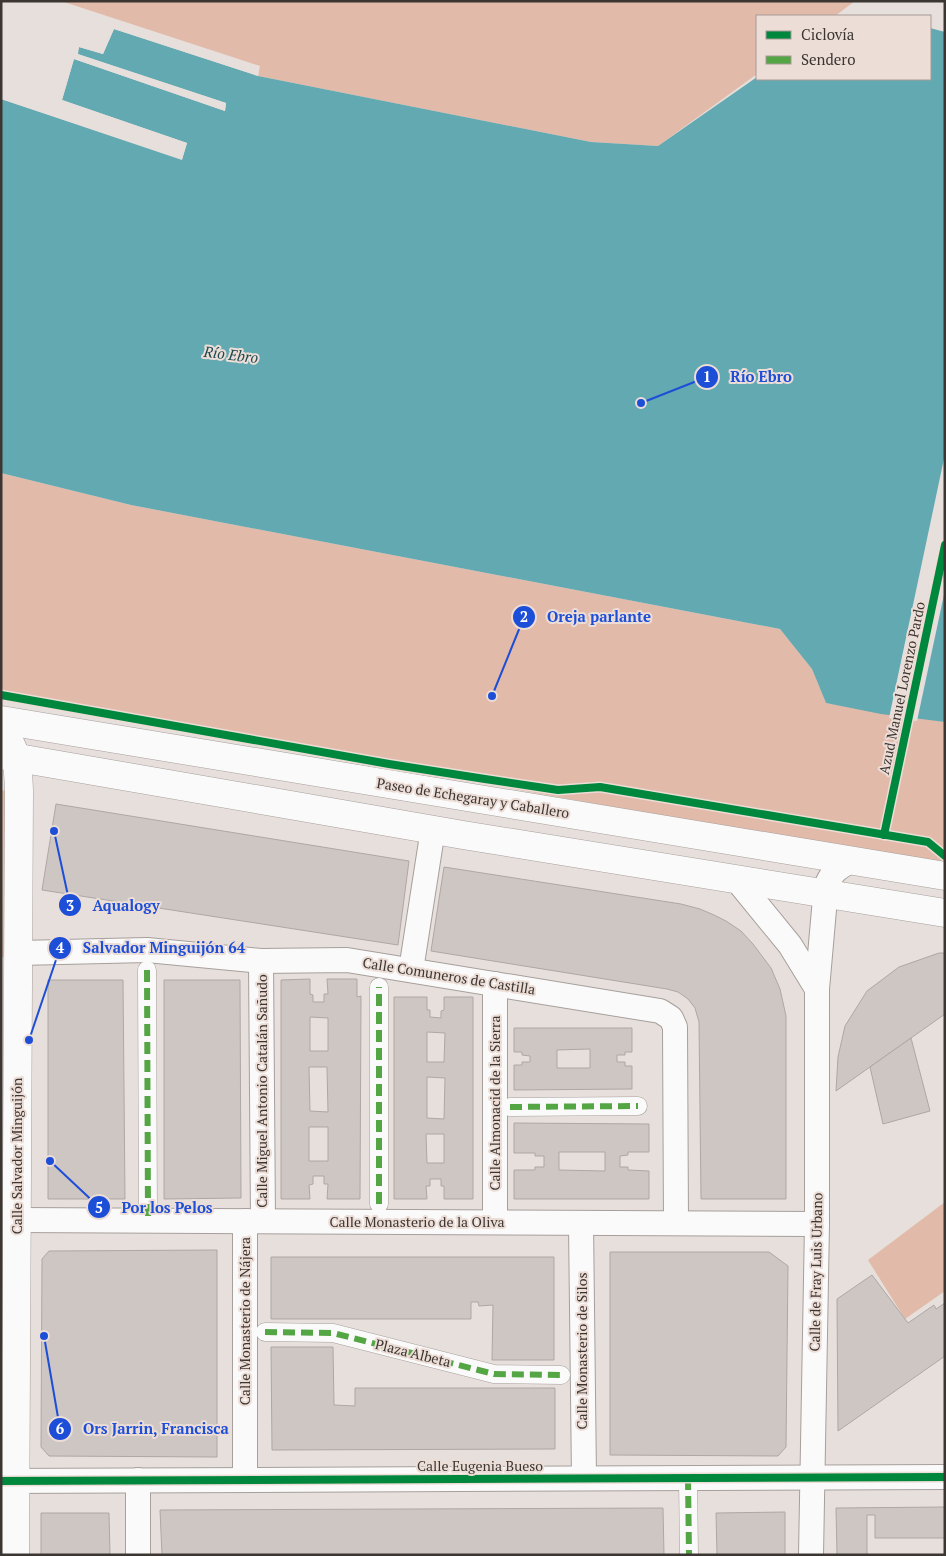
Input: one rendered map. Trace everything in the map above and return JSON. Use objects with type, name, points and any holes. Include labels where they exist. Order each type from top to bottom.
[{"type":"main road","name":"Paseo de Echegaray y Caballero","points":[[1,720],[945,876]]},
{"type":"main road","points":[[1,730],[12,744],[9,756],[433,829],[945,913]]},
{"type":"main road","name":"Calle Salvador Minguijón","points":[[9,756],[20,792],[13,964],[9,1144],[17,1220],[9,1304],[8,1481],[15,1555]]},
{"type":"street","points":[[410,970],[433,829]]},
{"type":"street","name":"Calle de Fray Luis Urbano","points":[[811,1555],[817,1224],[817,990],[825,894],[828,880],[841,865],[850,861]]},
{"type":"street","points":[[736,879],[790,945],[817,990]]},
{"type":"street","name":"Calle Comuneros de Castilla","points":[[13,964],[147,950],[261,961],[346,960],[660,1011],[671,1018],[675,1027],[676,1223]]},
{"type":"street","name":"Calle Miguel Antonio Catalán Sañudo","points":[[254,1221],[261,961]]},
{"type":"street","points":[[147,970],[148,1221]]},
{"type":"street","name":"Calle Almonacid de la Sierra","points":[[495,984],[495,1222]]},
{"type":"street","points":[[379,1204],[380,987]]},
{"type":"street","points":[[510,1107],[638,1106]]},
{"type":"street","name":"Calle Monasterio de la Oliva","points":[[17,1220],[817,1224]]},
{"type":"street","name":"Calle Monasterio de Nájera","points":[[245,1480],[254,1221]]},
{"type":"street","name":"Calle Monasterio de Silos","points":[[581,1223],[584,1478]]},
{"type":"street","name":"Plaza Albeta","points":[[265,1332],[333,1333],[494,1374],[561,1375]]},
{"type":"street","name":"Calle Eugenia Bueso","points":[[8,1481],[945,1477]]},
{"type":"street","points":[[688,1478],[689,1555]]},
{"type":"street","points":[[138,1480],[138,1555]]},
{"type":"shaded area","points":[[61,1],[855,1],[836,15],[756,15],[756,75],[658,146],[591,142],[258,76],[260,66]]},
{"type":"shaded area","points":[[1,473],[131,505],[780,629],[812,669],[826,703],[945,722],[945,862],[668,817],[1,696]]},
{"type":"shaded area","points":[[1,790],[10,792],[6,957],[1,957]]},
{"type":"shaded area","points":[[945,1202],[945,1291],[905,1319],[868,1260]]},
{"type":"water","points":[[931,28],[945,32],[945,722],[881,714],[826,703],[812,669],[780,629],[131,505],[1,473],[1,99],[182,159],[187,143],[62,100],[74,59],[225,111],[226,103],[77,54],[79,47],[103,54],[114,29],[258,76],[591,142],[658,146],[756,78],[756,80],[931,80]]},
{"type":"pier","points":[[114,26],[259,73],[258,76],[114,29],[103,54],[79,47],[78,54],[226,103],[225,111],[74,59],[62,100],[187,143],[182,160],[1,99],[1,96],[180,156],[184,144],[59,102],[74,56],[223,108],[223,104],[75,55],[79,44],[101,51]]},
{"type":"pier","points":[[945,454],[945,590],[917,721],[889,718]]},
{"type":"building","points":[[56,804],[409,861],[398,945],[42,890]]},
{"type":"building","points":[[444,867],[681,904],[714,915],[741,931],[771,968],[780,989],[786,1016],[786,1199],[701,1199],[699,1022],[695,1008],[688,999],[678,992],[667,989],[431,951]]},
{"type":"building","points":[[939,953],[945,953],[945,1014],[836,1091],[838,1057],[845,1026],[867,991],[899,967]]},
{"type":"building","points":[[310,979],[310,994],[313,995],[313,1002],[324,1002],[324,994],[328,994],[327,979],[357,979],[357,997],[361,996],[360,1199],[327,1199],[328,1184],[324,1184],[324,1176],[313,1176],[313,1184],[309,1185],[310,1199],[281,1199],[281,980]],"holes":[[[310,1017],[328,1018],[328,1051],[310,1051]],[[309,1067],[327,1067],[328,1112],[310,1111]],[[309,1127],[328,1127],[328,1161],[309,1161]]]},
{"type":"building","points":[[48,980],[123,980],[125,1199],[48,1199]]},
{"type":"building","points":[[164,980],[240,980],[241,1198],[164,1199]]},
{"type":"building","points":[[394,997],[427,997],[427,1010],[430,1010],[430,1017],[441,1018],[441,1011],[444,1010],[444,997],[473,997],[473,1199],[444,1199],[444,1186],[441,1186],[441,1179],[430,1179],[430,1186],[426,1186],[427,1199],[394,1199]],"holes":[[[427,1032],[445,1033],[444,1062],[427,1062]],[[427,1077],[445,1078],[444,1119],[427,1118]],[[426,1134],[444,1134],[444,1163],[427,1163]]]},
{"type":"building","points":[[514,1028],[632,1028],[632,1052],[625,1052],[625,1055],[617,1055],[617,1062],[625,1062],[625,1066],[632,1066],[632,1089],[514,1090],[514,1065],[530,1062],[530,1056],[522,1055],[522,1052],[514,1052]],"holes":[[[590,1049],[590,1068],[557,1068],[557,1050]]]},
{"type":"building","points":[[911,1038],[930,1111],[883,1124],[870,1067]]},
{"type":"building","points":[[514,1123],[649,1124],[649,1152],[628,1152],[628,1155],[620,1156],[620,1167],[628,1167],[628,1170],[649,1171],[649,1199],[514,1199],[514,1170],[535,1170],[535,1167],[544,1167],[544,1156],[535,1156],[535,1153],[514,1153]],"holes":[[[559,1152],[605,1152],[605,1171],[559,1170]]]},
{"type":"building","points":[[217,1250],[217,1457],[49,1456],[41,1447],[42,1259],[49,1251]]},
{"type":"building","points":[[610,1252],[769,1252],[788,1266],[786,1447],[778,1456],[610,1455]]},
{"type":"building","points":[[271,1257],[554,1257],[554,1360],[492,1360],[493,1305],[479,1306],[478,1302],[471,1302],[471,1319],[271,1319]]},
{"type":"building","points":[[872,1275],[908,1323],[934,1305],[936,1309],[945,1303],[945,1356],[838,1431],[837,1299]]},
{"type":"building","points":[[271,1347],[333,1347],[334,1405],[355,1406],[355,1388],[555,1388],[555,1449],[272,1450]]},
{"type":"building","points":[[945,1507],[945,1538],[875,1538],[875,1515],[867,1515],[867,1555],[837,1555],[836,1508]]},
{"type":"building","points":[[663,1508],[664,1555],[162,1555],[160,1510]]},
{"type":"building","points":[[785,1512],[785,1555],[717,1555],[716,1513]]},
{"type":"building","points":[[41,1513],[109,1513],[110,1555],[41,1555]]},
{"type":"marked path","points":[[147,970],[148,1221]]},
{"type":"marked path","points":[[379,987],[379,1204]]},
{"type":"marked path","points":[[510,1107],[638,1106]]},
{"type":"marked path","points":[[265,1332],[333,1333],[494,1374],[561,1375]]},
{"type":"marked path","points":[[688,1478],[689,1555]]},
{"type":"cycle path","name":"Azud Manuel Lorenzo Pardo","points":[[884,835],[945,545]]},
{"type":"cycle path","points":[[1,695],[389,764],[558,790],[600,787],[928,842],[945,856]]},
{"type":"cycle path","points":[[1,1481],[945,1477]]},
{"type":"place","name":"Río Ebro","points":[[641,403]]},
{"type":"place","name":"Oreja parlante","points":[[492,696]]},
{"type":"place","name":"Aqualogy","points":[[54,831]]},
{"type":"place","name":"Salvador Minguijón 64","points":[[29,1040]]},
{"type":"place","name":"Por los Pelos","points":[[50,1161]]},
{"type":"place","name":"Ors Jarrin, Francisca","points":[[44,1336]]}]
